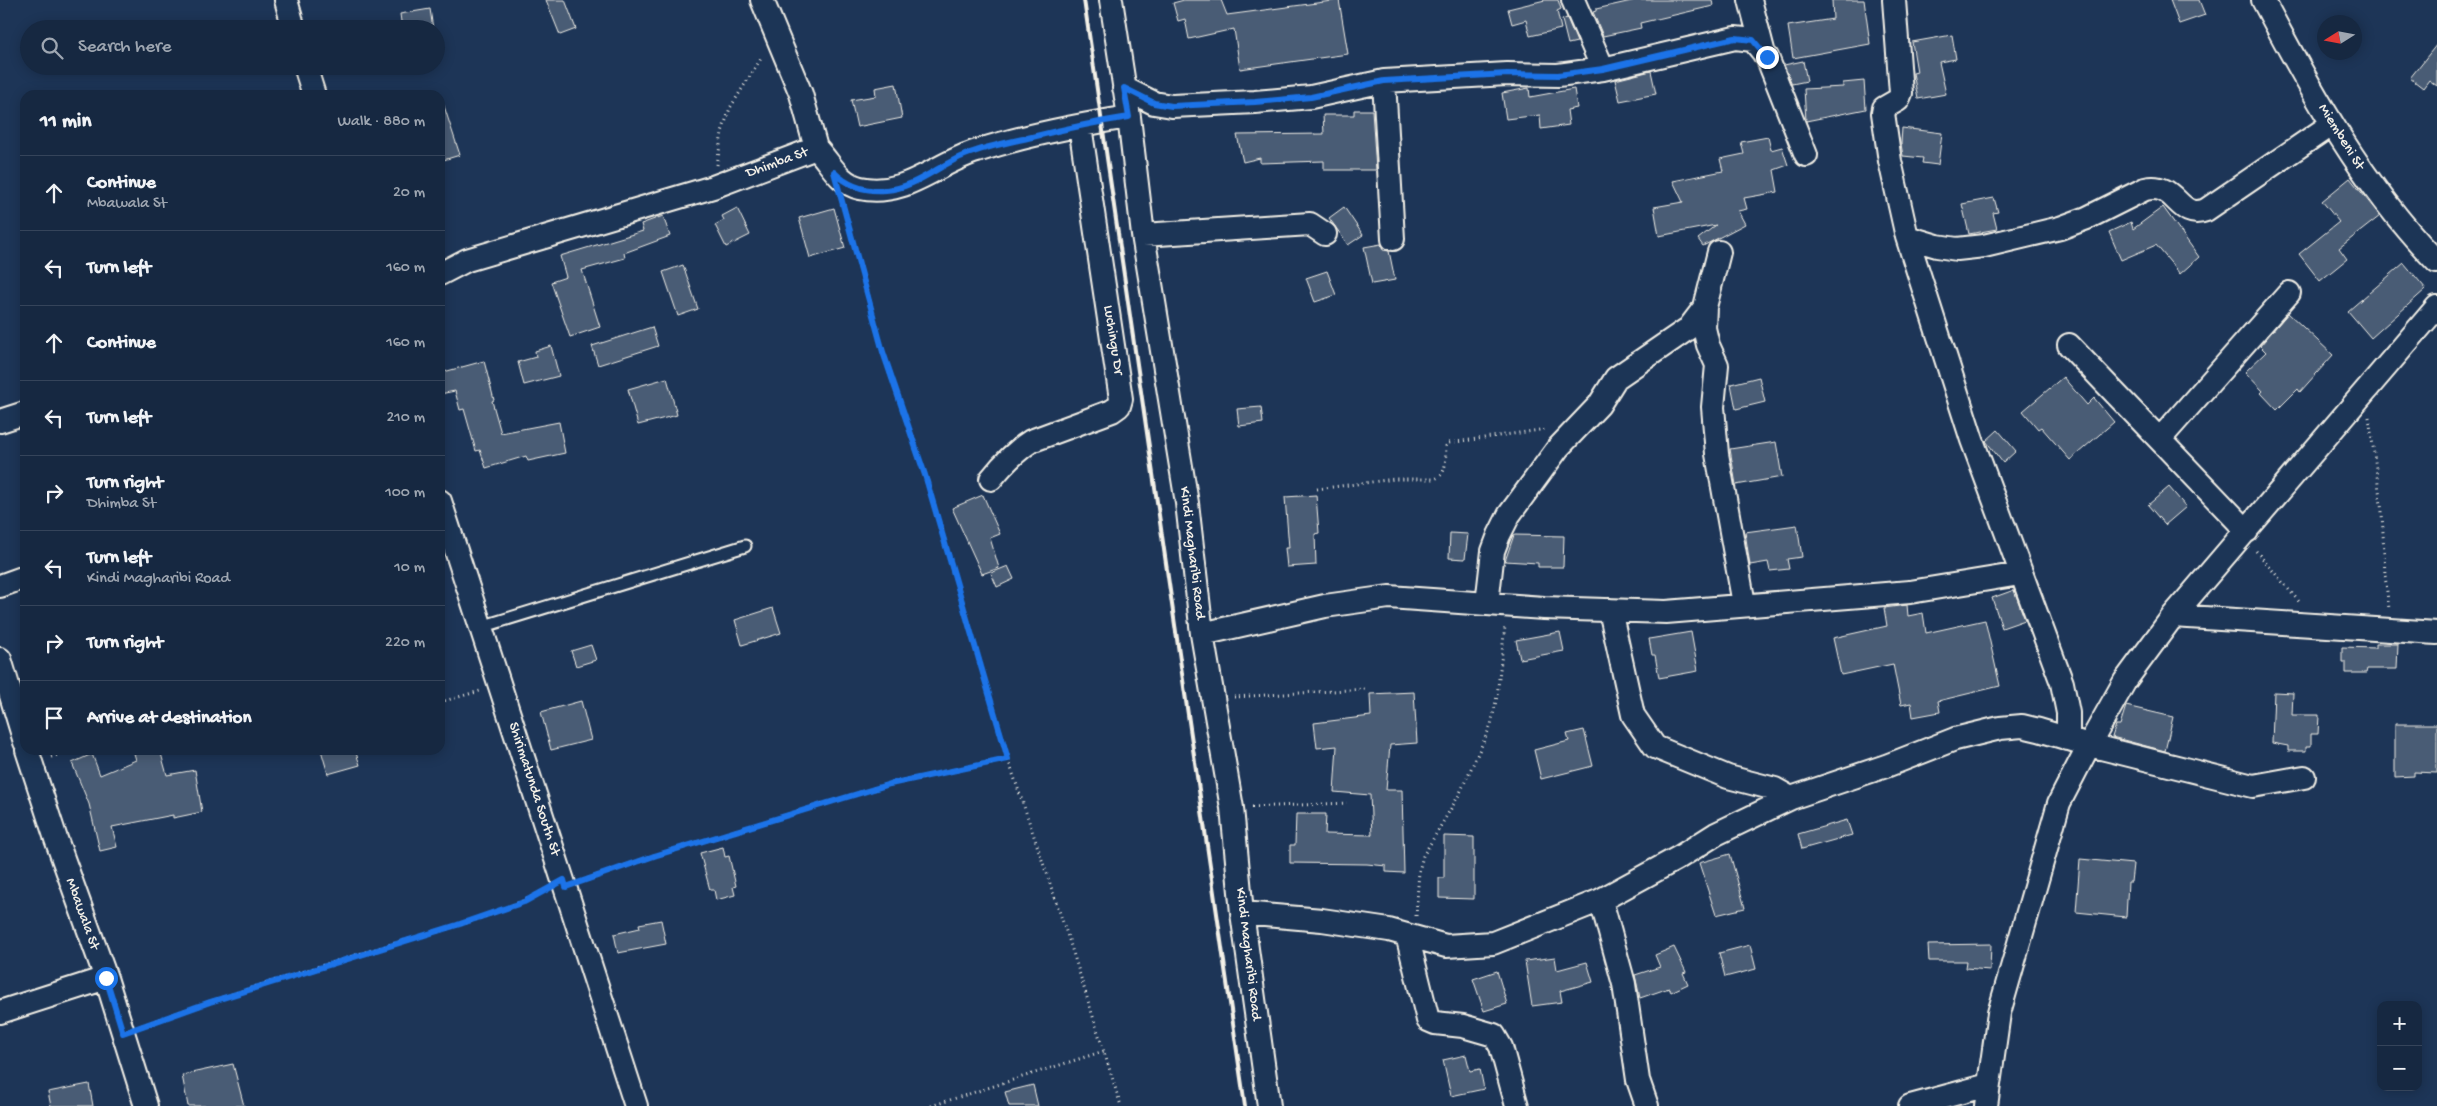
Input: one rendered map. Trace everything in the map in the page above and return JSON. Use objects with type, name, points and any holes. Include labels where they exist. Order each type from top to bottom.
[{"type":"street","points":[[286,0],[292,20]]},
{"type":"street","name":"Kindi Magharibi Road","points":[[1112,0],[1129,117],[1143,235],[1186,502],[1202,634],[1232,808],[1242,913],[1269,1106]]},
{"type":"street","points":[[1573,0],[1603,69]]},
{"type":"street","points":[[1750,0],[1764,54],[1806,155]]},
{"type":"street","points":[[1894,0],[1901,94],[1898,100],[1887,104],[1883,113],[1890,161],[1907,237],[1972,440],[2020,574],[2062,683],[2068,713],[2078,742]]},
{"type":"street","name":"Miembeni St","points":[[2263,0],[2332,124],[2366,177],[2401,223],[2437,262]]},
{"type":"street","points":[[766,3],[776,35],[801,94],[816,148]]},
{"type":"street","points":[[1124,88],[1154,103],[1198,107],[1311,97],[1384,81],[1507,74],[1558,75],[1603,69],[1735,38],[1753,40],[1764,54]]},
{"type":"street","points":[[308,75],[312,90]]},
{"type":"street","points":[[1384,81],[1393,239]]},
{"type":"street","name":"Dhimba St","points":[[445,271],[467,260],[713,186],[816,148],[844,182],[858,188],[887,190],[923,178],[956,159],[977,150],[1080,126],[1129,117]]},
{"type":"street","points":[[1907,237],[1937,246],[1957,249],[2016,239],[2087,218],[2145,189],[2155,187],[2164,189],[2186,210],[2198,213],[2206,210],[2332,124]]},
{"type":"street","name":"Luchingu Dr","points":[[991,479],[1013,453],[1021,447],[1031,441],[1112,411],[1118,406],[1121,399],[1080,126]]},
{"type":"street","points":[[1143,235],[1304,224],[1316,226],[1325,234]]},
{"type":"street","points":[[1719,252],[1705,307],[1704,328],[1708,345],[1717,365],[1713,407],[1717,454],[1744,604]]},
{"type":"street","points":[[2160,439],[2289,293]]},
{"type":"street","points":[[1497,604],[1493,551],[1509,515],[1565,439],[1599,405],[1616,378],[1689,328],[1705,307]]},
{"type":"street","points":[[1910,1106],[1987,1095],[1999,1013],[2078,742],[2173,616],[2437,307]]},
{"type":"street","points":[[2069,345],[2160,439],[2245,533]]},
{"type":"street","points":[[0,421],[20,415]]},
{"type":"street","name":"Shirimatunda South St","points":[[445,516],[636,1106]]},
{"type":"street","points":[[1202,634],[1325,606],[1389,596],[1497,604],[1666,612],[1744,604],[1910,592],[2020,574]]},
{"type":"street","points":[[0,586],[20,580]]},
{"type":"street","points":[[1610,610],[1634,715],[1654,747],[1728,777],[1775,789],[1791,798]]},
{"type":"street","points":[[2173,616],[2437,634]]},
{"type":"street","points":[[0,659],[20,725]]},
{"type":"street","points":[[1242,913],[1322,920],[1389,930],[1446,946],[1493,943],[1601,900],[1678,858],[1716,834],[1791,798],[1886,766],[1955,739],[1991,730],[2022,726],[2253,786],[2304,776]]},
{"type":"street","name":"Mbawala St","points":[[29,755],[56,839],[106,978],[146,1106]]},
{"type":"street","points":[[1601,900],[1624,984],[1638,1080],[1647,1106]]},
{"type":"street","points":[[1411,936],[1428,1020],[1435,1023],[1463,1026],[1494,1035],[1501,1047],[1517,1106]]},
{"type":"street","points":[[0,1012],[106,978]]},
{"type":"lane","points":[[481,627],[745,546]]},
{"type":"path","points":[[713,186],[722,132],[730,108],[776,35]]},
{"type":"path","points":[[834,172],[883,352],[925,475],[1008,759],[1070,943],[1121,1106]]},
{"type":"path","points":[[2365,392],[2376,456],[2382,512],[2386,589],[2394,632]]},
{"type":"path","points":[[1317,489],[1395,479],[1434,480],[1443,475],[1446,446],[1455,440],[1582,424]]},
{"type":"path","points":[[2245,533],[2321,626]]},
{"type":"path","points":[[1411,936],[1419,871],[1423,856],[1459,795],[1491,725],[1497,696],[1497,604]]},
{"type":"path","points":[[445,701],[500,685]]},
{"type":"path","points":[[1213,698],[1365,689]]},
{"type":"path","points":[[123,1033],[219,999],[465,922],[524,902],[565,884],[654,856],[890,784],[1008,759]]},
{"type":"path","points":[[1232,808],[1347,803]]},
{"type":"path","points":[[931,1106],[1104,1051]]},
{"type":"building","points":[[546,0],[565,0],[576,29],[560,35]]},
{"type":"building","points":[[1184,0],[1221,0],[1227,15],[1339,0],[1348,54],[1240,69],[1234,29],[1189,39],[1185,19],[1178,21],[1173,3]]},
{"type":"building","points":[[1545,0],[1558,0],[1561,9],[1557,11],[1561,29],[1530,36],[1526,20],[1512,24],[1508,9]]},
{"type":"building","points":[[1636,0],[1712,0],[1713,6],[1640,23],[1641,28],[1603,36],[1593,12],[1596,9]]},
{"type":"building","points":[[1832,0],[1864,0],[1870,44],[1793,58],[1788,26],[1833,19]]},
{"type":"building","points":[[2170,0],[2199,0],[2205,15],[2179,24]]},
{"type":"building","points":[[430,9],[432,20],[401,20],[400,14]]},
{"type":"building","points":[[1567,18],[1577,42],[1568,44],[1562,20]]},
{"type":"building","points":[[1952,35],[1956,59],[1939,62],[1946,94],[1918,99],[1913,73],[1917,72],[1912,42]]},
{"type":"building","points":[[2437,44],[2437,86],[2429,80],[2423,88],[2410,78]]},
{"type":"building","points":[[1803,61],[1807,81],[1792,84],[1784,65]]},
{"type":"building","points":[[1651,71],[1656,94],[1620,101],[1615,80]]},
{"type":"building","points":[[1864,81],[1866,109],[1806,121],[1804,89],[1843,87],[1843,83]]},
{"type":"building","points":[[896,84],[902,118],[857,127],[851,100],[876,96],[875,88]]},
{"type":"building","points":[[1529,88],[1530,97],[1574,89],[1577,108],[1567,110],[1569,125],[1541,129],[1540,115],[1506,119],[1502,93]]},
{"type":"building","points":[[445,109],[460,155],[445,160]]},
{"type":"building","points":[[1354,110],[1372,110],[1376,170],[1324,170],[1324,161],[1260,163],[1260,158],[1243,162],[1237,135],[1324,134],[1323,115],[1354,115]]},
{"type":"building","points":[[1902,128],[1942,133],[1938,165],[1922,163],[1923,158],[1903,156],[1901,144]]},
{"type":"building","points":[[1768,137],[1771,150],[1782,147],[1788,165],[1774,170],[1778,192],[1744,198],[1747,209],[1738,211],[1745,224],[1703,246],[1698,239],[1716,225],[1659,236],[1654,207],[1683,202],[1673,181],[1723,171],[1720,159],[1744,154],[1741,142]]},
{"type":"building","points":[[2350,178],[2380,216],[2339,248],[2347,259],[2320,281],[2299,254],[2339,222],[2322,201]]},
{"type":"building","points":[[1994,198],[1998,212],[1993,213],[1997,229],[1969,234],[1962,204]]},
{"type":"building","points":[[1344,207],[1363,235],[1348,245],[1329,218]]},
{"type":"building","points":[[2163,207],[2199,257],[2180,274],[2156,245],[2121,260],[2109,232],[2131,222],[2133,229]]},
{"type":"building","points":[[737,208],[750,235],[726,247],[715,225],[724,220],[722,216]]},
{"type":"building","points":[[834,208],[845,248],[810,258],[799,218]]},
{"type":"building","points":[[663,216],[670,236],[624,253],[625,258],[582,270],[600,327],[570,337],[551,282],[566,277],[560,256],[643,231],[641,224]]},
{"type":"building","points":[[1381,244],[1383,250],[1389,251],[1395,280],[1372,284],[1364,247]]},
{"type":"building","points":[[2404,263],[2426,289],[2371,338],[2348,311]]},
{"type":"building","points":[[683,265],[698,309],[678,316],[663,272]]},
{"type":"building","points":[[1327,271],[1336,295],[1315,302],[1306,278]]},
{"type":"building","points":[[2288,313],[2333,355],[2300,392],[2298,389],[2277,410],[2261,393],[2263,391],[2245,372],[2266,352],[2260,346]]},
{"type":"building","points":[[652,327],[658,346],[598,365],[592,346]]},
{"type":"building","points":[[551,346],[559,376],[524,385],[518,362],[536,357],[535,351]]},
{"type":"building","points":[[484,361],[501,433],[559,422],[565,453],[528,461],[526,456],[486,468],[480,450],[476,451],[464,409],[460,410],[455,391],[445,393],[445,372]]},
{"type":"building","points":[[1759,377],[1765,402],[1736,409],[1731,384]]},
{"type":"building","points":[[2063,377],[2087,405],[2094,398],[2114,422],[2070,460],[2041,427],[2038,429],[2023,411]]},
{"type":"building","points":[[667,378],[677,415],[638,425],[628,389]]},
{"type":"building","points":[[1261,407],[1263,423],[1239,426],[1237,409]]},
{"type":"building","points":[[1998,430],[2016,451],[2003,463],[1986,441]]},
{"type":"building","points":[[1776,442],[1782,477],[1736,485],[1730,449]]},
{"type":"building","points":[[2169,487],[2186,507],[2165,525],[2148,505]]},
{"type":"building","points":[[983,495],[1000,534],[990,538],[999,568],[982,574],[952,508]]},
{"type":"building","points":[[1316,495],[1319,533],[1315,534],[1316,565],[1287,567],[1285,548],[1289,548],[1285,497]]},
{"type":"building","points":[[1797,525],[1802,557],[1787,559],[1789,569],[1770,571],[1768,562],[1750,565],[1745,532]]},
{"type":"building","points":[[1450,533],[1468,534],[1465,559],[1449,558]]},
{"type":"building","points":[[1514,535],[1564,536],[1563,567],[1538,567],[1538,563],[1505,561]]},
{"type":"building","points":[[1008,566],[1014,579],[997,587],[991,573]]},
{"type":"building","points":[[2014,590],[2025,620],[2002,628],[1992,598]]},
{"type":"building","points":[[1907,605],[1908,616],[1923,613],[1926,633],[1985,620],[2000,686],[1938,701],[1940,712],[1913,717],[1911,703],[1901,705],[1893,664],[1841,675],[1833,638],[1887,626],[1884,608]]},
{"type":"building","points":[[773,608],[781,633],[742,645],[735,620]]},
{"type":"building","points":[[1560,632],[1564,651],[1520,659],[1516,640]]},
{"type":"building","points":[[1691,632],[1698,671],[1659,678],[1655,655],[1652,655],[1649,639]]},
{"type":"building","points":[[2376,644],[2398,644],[2397,669],[2367,669],[2366,673],[2346,673],[2346,662],[2342,662],[2342,647],[2376,648]]},
{"type":"building","points":[[591,645],[596,660],[576,666],[571,651]]},
{"type":"building","points":[[1414,692],[1417,743],[1390,745],[1386,790],[1402,790],[1404,873],[1386,872],[1386,866],[1367,864],[1290,863],[1290,845],[1295,845],[1296,814],[1326,814],[1325,834],[1372,835],[1370,795],[1334,792],[1337,746],[1317,748],[1314,723],[1371,716],[1370,694]]},
{"type":"building","points":[[2274,692],[2293,693],[2292,715],[2319,715],[2318,734],[2311,734],[2311,746],[2306,746],[2306,751],[2288,751],[2288,746],[2272,743]]},
{"type":"building","points":[[581,701],[591,740],[551,750],[541,712]]},
{"type":"building","points":[[2126,706],[2173,717],[2165,751],[2112,737],[2116,725],[2120,725]]},
{"type":"building","points":[[2395,724],[2437,724],[2437,773],[2414,772],[2414,776],[2395,777]]},
{"type":"building","points":[[1584,730],[1593,766],[1541,779],[1534,750],[1569,741],[1567,734]]},
{"type":"building","points":[[92,755],[100,775],[136,760],[134,755],[161,755],[167,775],[195,770],[202,812],[173,818],[173,815],[112,827],[117,847],[100,851],[89,804],[72,763]]},
{"type":"building","points":[[322,755],[357,755],[360,765],[328,774]]},
{"type":"building","points":[[1847,820],[1852,835],[1802,849],[1798,834]]},
{"type":"building","points":[[1444,836],[1474,837],[1474,899],[1439,898],[1439,878],[1444,878]]},
{"type":"building","points":[[723,847],[725,857],[729,856],[736,886],[733,887],[735,895],[716,900],[714,890],[710,890],[700,853]]},
{"type":"building","points":[[1730,854],[1745,908],[1716,915],[1699,863]]},
{"type":"building","points":[[2080,859],[2133,864],[2131,882],[2128,882],[2126,917],[2076,912]]},
{"type":"building","points":[[661,920],[666,944],[618,953],[614,934],[640,928],[639,924]]},
{"type":"building","points":[[1991,944],[1990,970],[1965,968],[1966,961],[1929,961],[1928,945]]},
{"type":"building","points":[[1750,945],[1756,969],[1725,977],[1719,953]]},
{"type":"building","points":[[1674,947],[1686,972],[1683,973],[1688,984],[1671,992],[1669,988],[1640,998],[1635,975],[1660,967],[1655,955]]},
{"type":"building","points":[[1555,957],[1557,970],[1587,962],[1593,982],[1560,991],[1562,1002],[1532,1006],[1525,961]]},
{"type":"building","points":[[1497,971],[1507,1004],[1484,1011],[1473,979]]},
{"type":"building","points":[[1466,1055],[1470,1071],[1480,1069],[1484,1089],[1451,1096],[1443,1060]]},
{"type":"building","points":[[233,1064],[244,1106],[188,1106],[182,1075]]},
{"type":"building","points":[[89,1084],[93,1106],[51,1106],[48,1092]]},
{"type":"building","points":[[1033,1085],[1038,1106],[1009,1106],[1005,1092]]},
{"type":"railway","points":[[1084,0],[1245,1106]]},
{"type":"route","points":[[106,978],[123,1033],[210,1002],[457,925],[524,902],[564,880],[566,887],[654,856],[890,784],[1008,759],[925,475],[883,352],[834,172],[844,182],[858,188],[887,190],[906,185],[977,150],[1101,121],[1129,117],[1124,88],[1154,103],[1198,107],[1311,97],[1384,81],[1449,76],[1558,75],[1603,69],[1735,38],[1753,40],[1767,57]]}]
